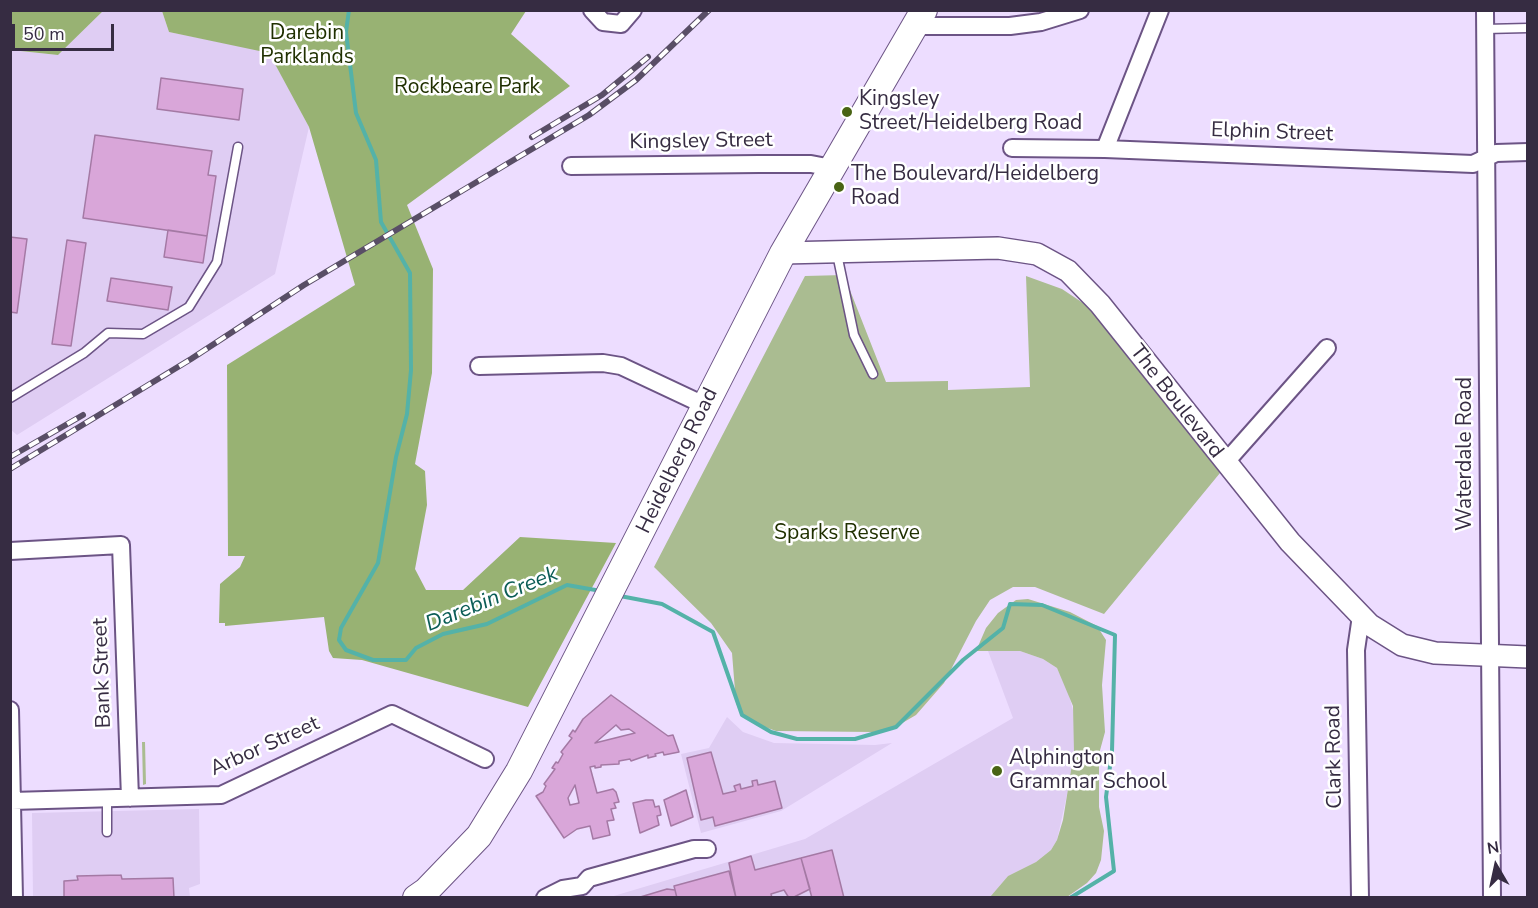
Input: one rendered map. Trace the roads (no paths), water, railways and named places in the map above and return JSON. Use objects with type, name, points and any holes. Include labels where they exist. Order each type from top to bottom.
[{"type":"main road","name":"Heidelberg Road","points":[[424,895],[479,836],[519,771],[602,613],[704,405],[783,254],[920,18]]},
{"type":"street","points":[[592,10],[603,22],[621,24],[633,10]]},
{"type":"street","points":[[920,18],[1010,26],[1043,16],[1080,10]]},
{"type":"street","points":[[1105,149],[1160,10]]},
{"type":"street","name":"Waterdale Road","points":[[1485,10],[1492,897]]},
{"type":"street","name":"Elphin Street","points":[[1012,148],[1105,149],[1473,164],[1496,153],[1527,152]]},
{"type":"street","name":"Kingsley Street","points":[[571,166],[769,164],[831,168]]},
{"type":"street","name":"The Boulevard","points":[[783,254],[998,248],[1037,254],[1068,271],[1100,304],[1290,542],[1370,625],[1402,645],[1435,653],[1527,657]]},
{"type":"street","points":[[1225,463],[1327,348]]},
{"type":"street","points":[[479,366],[603,363],[621,366],[704,405]]},
{"type":"street","name":"Bank Street","points":[[10,551],[121,546],[130,798]]},
{"type":"street","name":"Clark Road","points":[[1360,897],[1356,650],[1361,616]]},
{"type":"street","points":[[10,710],[14,897]]},
{"type":"street","name":"Arbor Street","points":[[12,801],[227,793],[393,714],[485,759]]},
{"type":"street","points":[[545,897],[563,889],[585,892],[589,878],[694,849],[707,849]]},
{"type":"lane","points":[[1485,29],[1527,28]]},
{"type":"lane","points":[[10,398],[84,353],[108,333],[143,334],[189,307],[217,262],[238,147]]},
{"type":"lane","points":[[837,254],[854,335],[873,374]]},
{"type":"lane","points":[[107,799],[107,832]]},
{"type":"waterway","name":"Darebin Creek","points":[[349,10],[346,32],[356,113],[376,160],[381,222],[410,273],[411,370],[407,414],[396,457],[378,563],[341,628],[339,640],[346,650],[373,660],[406,660],[416,648],[443,634],[487,624],[567,585],[601,591]]},
{"type":"waterway","name":"Darebin Creek","points":[[620,596],[662,604],[713,632],[742,715],[771,732],[797,739],[855,739],[896,727],[963,660],[1003,628],[1010,604],[1042,605],[1115,635],[1112,751],[1106,797],[1114,871],[1070,898]]},
{"type":"railway","points":[[10,469],[191,359],[304,285],[589,115],[636,80],[709,10]]},
{"type":"railway","points":[[532,137],[602,95],[648,57]]},
{"type":"railway","points":[[10,457],[83,415]]},
{"type":"place","name":"Kingsley Street/Heidelberg Road","points":[[847,112]]},
{"type":"place","name":"The Boulevard/Heidelberg Road","points":[[839,187]]},
{"type":"place","name":"Alphington Grammar School","points":[[997,771]]},
{"type":"park label","name":"Darebin Parklands","points":[[307,46]]},
{"type":"park label","name":"Rockbeare Park","points":[[467,88]]},
{"type":"park label","name":"Sparks Reserve","points":[[847,534]]}]
